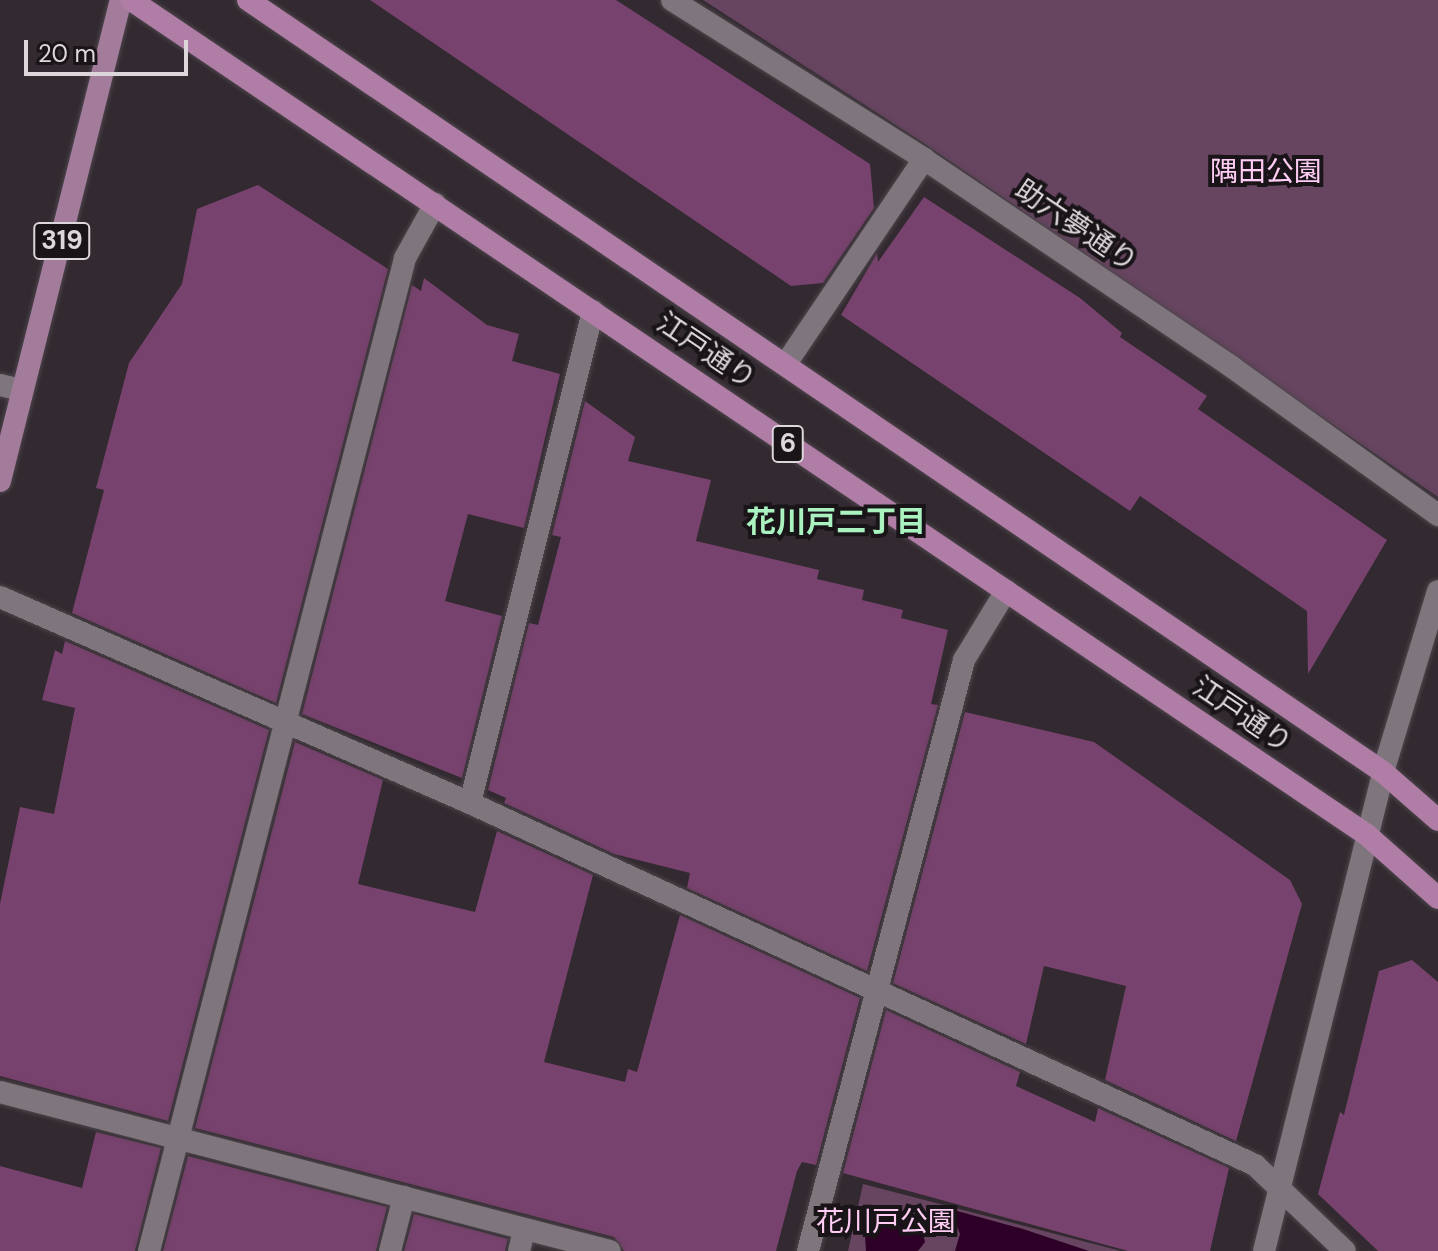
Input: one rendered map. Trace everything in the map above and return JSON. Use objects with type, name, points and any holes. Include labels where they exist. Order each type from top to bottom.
[{"type":"highway","name":"江戸通り","points":[[131,0],[1367,835],[1438,898]]},
{"type":"highway","name":"江戸通り","points":[[248,0],[1383,772],[1438,820]]},
{"type":"main road","name":"319","points":[[0,481],[11,388],[121,0]]},
{"type":"street","name":"助六夢通り","points":[[672,0],[924,159],[1232,367],[1438,515]]},
{"type":"street","points":[[785,365],[924,159]]},
{"type":"street","points":[[149,1251],[405,258],[435,204]]},
{"type":"street","points":[[470,803],[593,311]]},
{"type":"street","points":[[808,1251],[964,660],[1006,591]]},
{"type":"street","points":[[1264,1251],[1383,772],[1438,591]]},
{"type":"street","points":[[0,597],[470,803],[1255,1165],[1345,1251]]},
{"type":"street","points":[[0,1092],[404,1197],[522,1241],[610,1251]]},
{"type":"street","points":[[390,1251],[404,1197]]},
{"type":"green space","name":"隅田公園","points":[[703,0],[1438,0],[1438,497],[922,142]]},
{"type":"green space","name":"花川戸公園","points":[[863,1184],[1121,1251],[848,1251]]},
{"type":"shaded area","points":[[950,1209],[1089,1251],[955,1251],[960,1234]]},
{"type":"shaded area","points":[[903,1211],[920,1224],[925,1242],[918,1251],[866,1251],[865,1235]]},
{"type":"building","points":[[370,0],[616,0],[870,164],[874,208],[823,283],[791,286]]},
{"type":"building","points":[[258,185],[388,269],[276,703],[72,613],[104,490],[96,488],[129,363],[182,284],[197,209]]},
{"type":"building","points":[[924,197],[1080,298],[1122,333],[1120,337],[1207,396],[1198,409],[1387,540],[1308,674],[1307,611],[1140,496],[1130,511],[841,315],[877,253],[878,262]]},
{"type":"building","points":[[424,278],[487,325],[519,334],[512,361],[560,374],[524,528],[468,514],[445,601],[502,616],[462,778],[302,714],[412,285],[421,291]]},
{"type":"building","points":[[585,401],[635,437],[628,461],[711,480],[696,541],[819,570],[817,579],[864,590],[862,600],[903,610],[901,618],[948,630],[931,704],[938,705],[867,971],[687,888],[690,873],[614,854],[504,803],[506,798],[488,790],[529,623],[538,625],[561,537],[552,535]]},
{"type":"building","points":[[65,641],[269,730],[168,1121],[0,1076],[0,904],[20,807],[54,814],[75,708],[42,700],[55,650],[62,654]]},
{"type":"building","points":[[965,712],[1094,742],[1290,880],[1302,904],[1236,1141],[1105,1080],[1126,986],[1044,966],[1026,1044],[893,983]]},
{"type":"building","points":[[295,742],[383,780],[358,884],[475,912],[497,831],[593,875],[544,1062],[625,1082],[628,1069],[637,1072],[680,915],[860,998],[816,1165],[802,1162],[797,1171],[776,1251],[624,1251],[614,1237],[195,1128]]},
{"type":"building","points":[[1412,960],[1438,982],[1438,1251],[1378,1251],[1318,1194],[1340,1112],[1344,1115],[1379,971]]},
{"type":"building","points":[[886,1010],[1020,1072],[1016,1086],[1095,1122],[1098,1108],[1229,1168],[1210,1251],[1128,1251],[843,1173]]},
{"type":"building","points":[[96,1132],[161,1148],[135,1251],[0,1251],[0,1166],[82,1188]]},
{"type":"building","points":[[188,1156],[387,1207],[376,1251],[163,1251]]},
{"type":"building","points":[[414,1214],[508,1239],[505,1251],[404,1251]]},
{"type":"district","name":"花川戸二丁目","points":[[836,522]]}]
